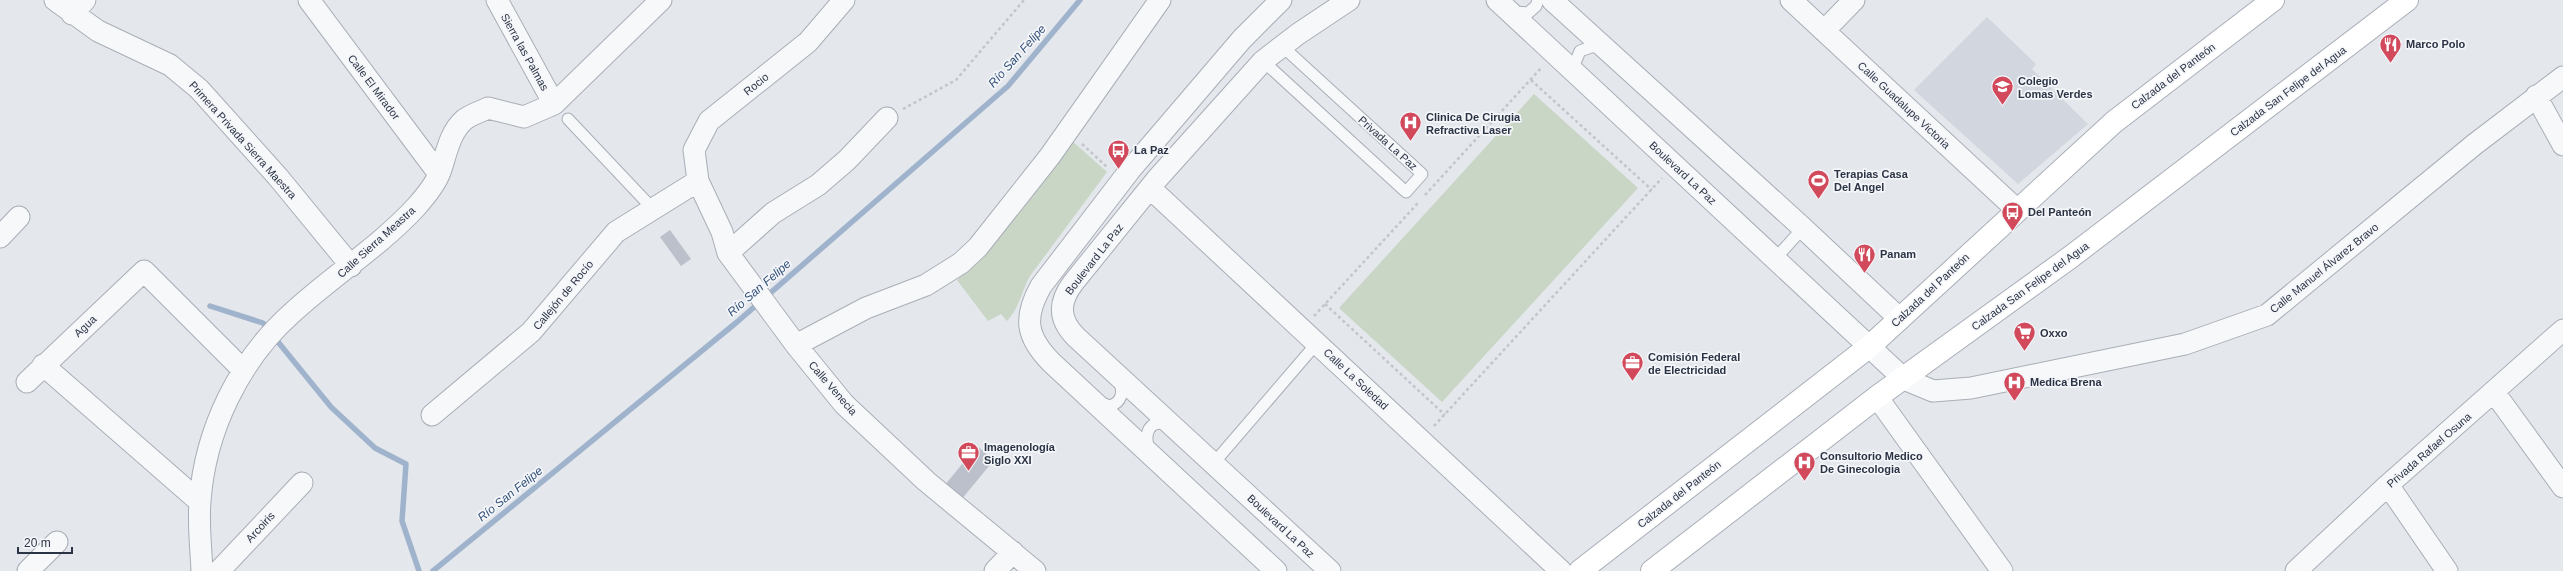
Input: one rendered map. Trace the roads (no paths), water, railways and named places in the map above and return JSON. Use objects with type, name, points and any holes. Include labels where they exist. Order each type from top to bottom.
[{"type":"main road","name":"Calzada del Panteón","points":[[1580,571],[1870,346],[2016,209],[2114,122],[2273,0]]},
{"type":"main road","name":"Calzada San Felipe del Agua","points":[[1652,571],[1877,396],[1904,379],[2078,251],[2407,0]]},
{"type":"street","name":"Primera Privada Sierra Maestra","points":[[55,0],[79,7],[98,31],[170,65],[199,89],[278,177],[351,266]]},
{"type":"street","name":"Calle El Mirador","points":[[309,0],[439,174]]},
{"type":"street","name":"Sierra las Palmas","points":[[497,0],[554,104]]},
{"type":"street","name":"Calle Sierra Meastra","points":[[202,571],[200,502],[206,458],[222,410],[243,370],[256,352],[291,313],[351,266],[417,207],[439,174],[451,139],[463,121],[488,108],[524,117],[554,104],[661,0]]},
{"type":"street","name":"Rocio","points":[[698,181],[694,150],[709,121],[808,42],[844,0]]},
{"type":"street","points":[[796,345],[866,308],[926,285],[961,263],[978,247],[1050,156],[1160,0]]},
{"type":"street","points":[[1276,571],[1052,363],[1037,346],[1028,319],[1034,299],[1122,180],[1242,39],[1281,0]]},
{"type":"street","name":"Boulevard La Paz","points":[[1330,571],[1069,330],[1063,320],[1063,301],[1073,283],[1150,188],[1264,61],[1282,46],[1349,0]]},
{"type":"street","points":[[1552,0],[1602,47],[1804,228],[1900,319]]},
{"type":"street","name":"Calle Guadalupe Victoria","points":[[1791,0],[2016,209]]},
{"type":"street","points":[[1824,31],[1854,0]]},
{"type":"street","name":"Boulevard La Paz","points":[[1503,6],[1870,346]]},
{"type":"street","name":"Calle Manuel Álvarez Bravo","points":[[1870,346],[1904,379],[1932,391],[1971,388],[2185,344],[2267,315],[2536,96],[2563,77]]},
{"type":"street","points":[[2536,96],[2563,145]]},
{"type":"street","points":[[728,253],[773,213],[818,185],[847,160],[887,118]]},
{"type":"street","name":"Callejón de Rocío","points":[[432,415],[531,332],[616,232],[698,181]]},
{"type":"street","name":"Calle Venecia","points":[[698,181],[722,232],[728,253],[796,345],[844,404],[926,481],[1036,571]]},
{"type":"street","name":"Calle La Soledad","points":[[1150,188],[1561,571]]},
{"type":"street","points":[[0,237],[19,217]]},
{"type":"street","name":"Agua","points":[[27,382],[43,365],[144,271],[243,370]]},
{"type":"street","name":"Privada Rafael Osuna","points":[[2301,569],[2388,485],[2563,330]]},
{"type":"street","points":[[43,365],[200,502]]},
{"type":"street","points":[[2494,392],[2563,487]]},
{"type":"street","points":[[1877,396],[2002,571]]},
{"type":"street","name":"Arcoiris","points":[[219,571],[302,483]]},
{"type":"street","points":[[2388,485],[2446,571]]},
{"type":"street","points":[[28,571],[57,542]]},
{"type":"street","points":[[995,571],[1013,552]]},
{"type":"lane","points":[[1503,6],[1528,13],[1536,6],[1538,0]]},
{"type":"lane","name":"Privada La Paz","points":[[1264,61],[1406,192],[1422,174],[1282,46]]},
{"type":"lane","points":[[1576,74],[1575,63],[1580,51],[1591,47],[1602,47]]},
{"type":"lane","points":[[568,119],[653,210]]},
{"type":"lane","points":[[1776,258],[1804,228]]},
{"type":"lane","points":[[1213,464],[1309,336]]},
{"type":"lane","points":[[1092,400],[1110,406],[1119,400],[1122,388],[1117,375]]},
{"type":"lane","points":[[1150,454],[1146,437],[1149,428],[1157,423],[1173,426]]},
{"type":"waterway","name":"Río San Felipe","points":[[433,571],[737,322],[1008,86],[1080,0]]},
{"type":"waterway","points":[[210,306],[263,323],[269,330]]},
{"type":"waterway","points":[[274,337],[331,407],[375,448],[406,464],[402,521],[419,571]]},
{"type":"place","name":"Marco Polo","points":[[2390,64]]},
{"type":"place","name":"Colegio Lomas Verdes","points":[[2002,106]]},
{"type":"place","name":"Clinica De Cirugia Refractiva Laser","points":[[1410,142]]},
{"type":"place","name":"La Paz","points":[[1119,170]]},
{"type":"place","name":"Terapias Casa Del Angel","points":[[1819,200]]},
{"type":"place","name":"Del Panteón","points":[[2012,232]]},
{"type":"place","name":"Panam","points":[[1864,274]]},
{"type":"place","name":"Oxxo","points":[[2025,352]]},
{"type":"place","name":"Comisión Federal de Electricidad","points":[[1632,382]]},
{"type":"place","name":"Medica Brena","points":[[2015,402]]},
{"type":"place","name":"Imagenología Siglo XXI","points":[[969,472]]},
{"type":"place","name":"Consultorio Medico De Ginecologia","points":[[1804,482]]}]
